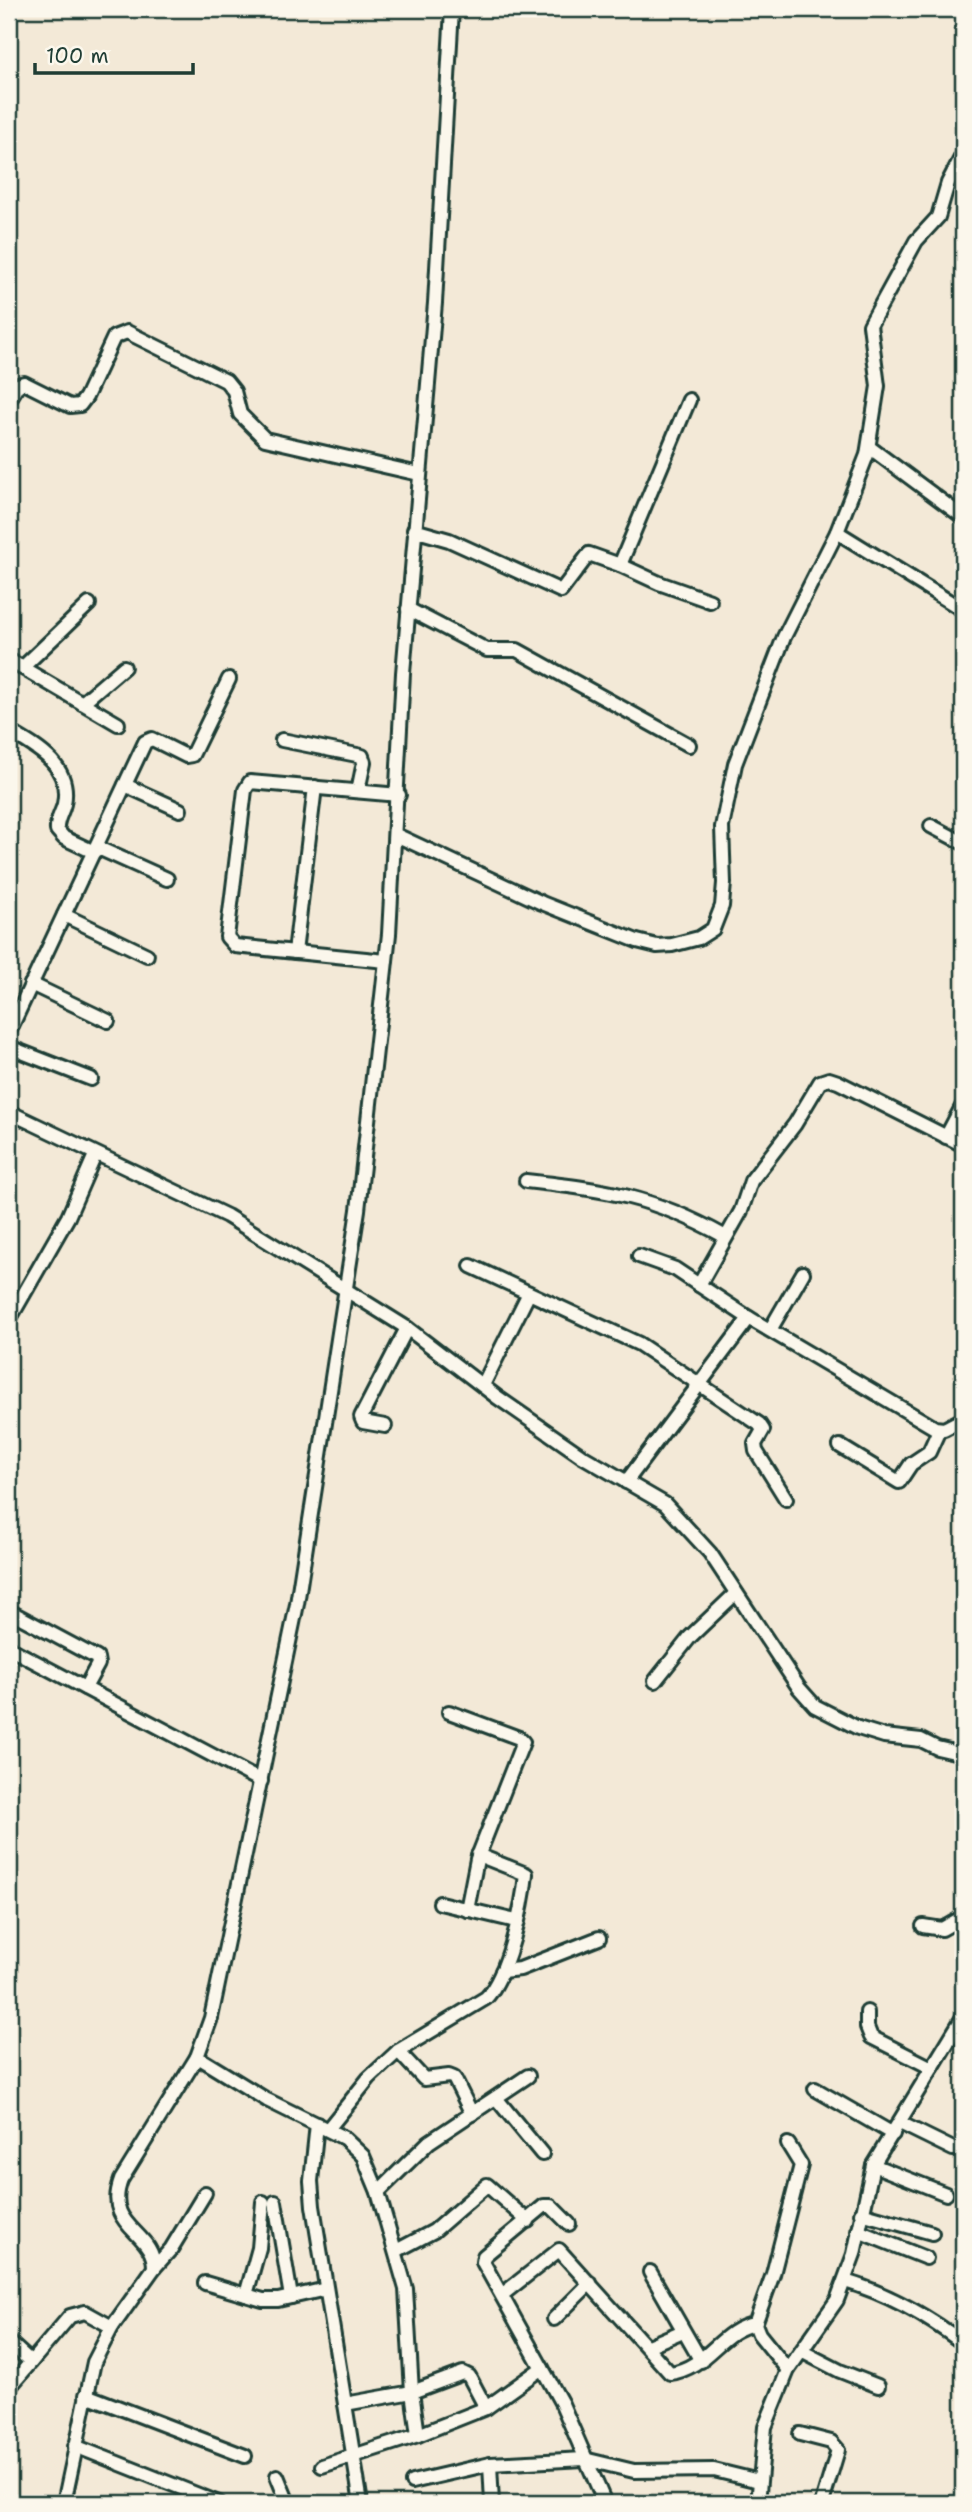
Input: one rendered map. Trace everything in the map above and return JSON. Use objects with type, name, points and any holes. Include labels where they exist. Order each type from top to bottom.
[{"type":"street","points":[[154,2268],[150,2252],[116,2206],[116,2194],[197,2057],[225,1958],[298,1604],[347,1290],[386,961],[399,795],[408,609],[435,303],[452,9]]},
{"type":"street","points":[[396,835],[542,903],[599,923],[637,941],[657,946],[672,945],[699,938],[713,929],[722,906],[722,827],[735,764],[784,637],[837,532],[869,447],[878,386],[870,326],[916,241],[938,217],[947,183],[963,154]]},
{"type":"street","points":[[9,400],[18,385],[24,383],[70,406],[80,405],[114,337],[127,332],[226,381],[234,391],[240,414],[265,439],[419,474]]},
{"type":"street","points":[[620,565],[690,400]]},
{"type":"street","points":[[869,447],[963,517]]},
{"type":"street","points":[[414,530],[449,540],[561,592],[589,554],[709,601]]},
{"type":"street","points":[[837,532],[963,610]]},
{"type":"street","points":[[22,668],[89,604]]},
{"type":"street","points":[[408,609],[487,650],[517,650],[689,745]]},
{"type":"street","points":[[9,660],[118,724]]},
{"type":"street","points":[[82,703],[124,667]]},
{"type":"street","points":[[9,1032],[149,738],[186,756],[192,755],[229,679]]},
{"type":"street","points":[[9,731],[41,750],[56,764],[65,794],[57,830],[65,838],[167,879]]},
{"type":"street","points":[[282,740],[362,756],[364,762],[358,791]]},
{"type":"street","points":[[386,961],[234,946],[227,937],[248,785],[254,781],[399,795]]},
{"type":"street","points":[[125,785],[180,810]]},
{"type":"street","points":[[295,952],[315,787]]},
{"type":"street","points":[[931,826],[963,843]]},
{"type":"street","points":[[64,915],[147,955]]},
{"type":"street","points":[[31,984],[108,1021]]},
{"type":"street","points":[[9,1047],[92,1079]]},
{"type":"street","points":[[698,1285],[724,1236],[741,1211],[751,1181],[795,1124],[816,1086],[824,1080],[838,1082],[963,1145]]},
{"type":"street","points":[[946,1137],[963,1105]]},
{"type":"street","points":[[9,1112],[227,1216],[407,1328],[582,1456],[665,1504],[689,1528],[799,1688],[815,1706],[870,1733],[925,1742],[963,1754]]},
{"type":"street","points":[[9,1320],[68,1217],[95,1155]]},
{"type":"street","points":[[526,1181],[634,1197],[680,1213],[724,1236]]},
{"type":"street","points":[[639,1256],[675,1269],[749,1318],[939,1430]]},
{"type":"street","points":[[471,1266],[639,1344],[762,1427],[755,1444],[756,1451],[786,1499]]},
{"type":"street","points":[[770,1330],[803,1273]]},
{"type":"street","points":[[483,1385],[529,1293]]},
{"type":"street","points":[[626,1482],[749,1318]]},
{"type":"street","points":[[385,1426],[363,1422],[361,1417],[407,1328]]},
{"type":"street","points":[[840,1446],[899,1482],[911,1464],[929,1452],[939,1430],[963,1419]]},
{"type":"street","points":[[655,1681],[690,1637],[736,1593]]},
{"type":"street","points":[[9,1611],[97,1658],[98,1664],[85,1688]]},
{"type":"street","points":[[9,1648],[261,1781]]},
{"type":"street","points":[[449,1712],[519,1738],[523,1742],[478,1855],[467,1910]]},
{"type":"street","points":[[362,2503],[352,2454],[311,2180],[323,2127],[398,2051],[486,1998],[502,1970],[526,1874],[478,1855]]},
{"type":"street","points":[[440,1903],[516,1921]]},
{"type":"street","points":[[923,1926],[942,1929],[963,1917]]},
{"type":"street","points":[[502,1970],[520,1969],[599,1938]]},
{"type":"street","points":[[867,2012],[867,2027],[872,2037],[932,2068]]},
{"type":"street","points":[[758,2503],[765,2427],[788,2370],[828,2316],[845,2281],[873,2165],[963,2017]]},
{"type":"street","points":[[398,2051],[424,2079],[449,2076],[454,2078],[472,2114]]},
{"type":"street","points":[[197,2057],[267,2100],[323,2127],[354,2146],[363,2156],[379,2192],[397,2251],[410,2314],[412,2392],[418,2435]]},
{"type":"street","points":[[379,2192],[429,2142],[528,2076]]},
{"type":"street","points":[[815,2089],[897,2128],[953,2149],[963,2149]]},
{"type":"street","points":[[496,2098],[542,2154]]},
{"type":"street","points":[[788,2144],[801,2165],[773,2274],[755,2324],[759,2334],[788,2370]]},
{"type":"street","points":[[873,2165],[946,2194]]},
{"type":"street","points":[[397,2251],[435,2231],[487,2185],[528,2221]]},
{"type":"street","points":[[64,2503],[94,2362],[112,2327],[171,2249],[205,2193]]},
{"type":"street","points":[[246,2295],[269,2202],[291,2297]]},
{"type":"street","points":[[569,2224],[548,2205],[483,2259],[570,2421],[605,2503]]},
{"type":"street","points":[[861,2213],[932,2233]]},
{"type":"street","points":[[858,2231],[926,2259]]},
{"type":"street","points":[[503,2294],[559,2250],[626,2328],[648,2346],[670,2373],[701,2361],[736,2329],[755,2324]]},
{"type":"street","points":[[650,2272],[701,2361]]},
{"type":"street","points":[[845,2281],[870,2288],[918,2311],[963,2343]]},
{"type":"street","points":[[205,2283],[263,2300],[326,2289]]},
{"type":"street","points":[[554,2319],[590,2283]]},
{"type":"street","points":[[9,2388],[70,2316],[78,2311],[93,2315],[112,2327]]},
{"type":"street","points":[[648,2346],[683,2331]]},
{"type":"street","points":[[9,2343],[31,2362]]},
{"type":"street","points":[[803,2351],[840,2371],[878,2386]]},
{"type":"street","points":[[322,2466],[352,2454],[418,2435],[486,2408],[542,2368]]},
{"type":"street","points":[[345,2404],[412,2392],[466,2374],[486,2408]]},
{"type":"street","points":[[86,2395],[245,2456]]},
{"type":"street","points":[[800,2434],[831,2442],[838,2450],[822,2503]]},
{"type":"street","points":[[75,2446],[219,2503]]},
{"type":"street","points":[[412,2482],[490,2464],[584,2459],[635,2471],[714,2470],[759,2481]]},
{"type":"street","points":[[490,2464],[492,2503]]},
{"type":"street","points":[[277,2476],[288,2503]]}]
